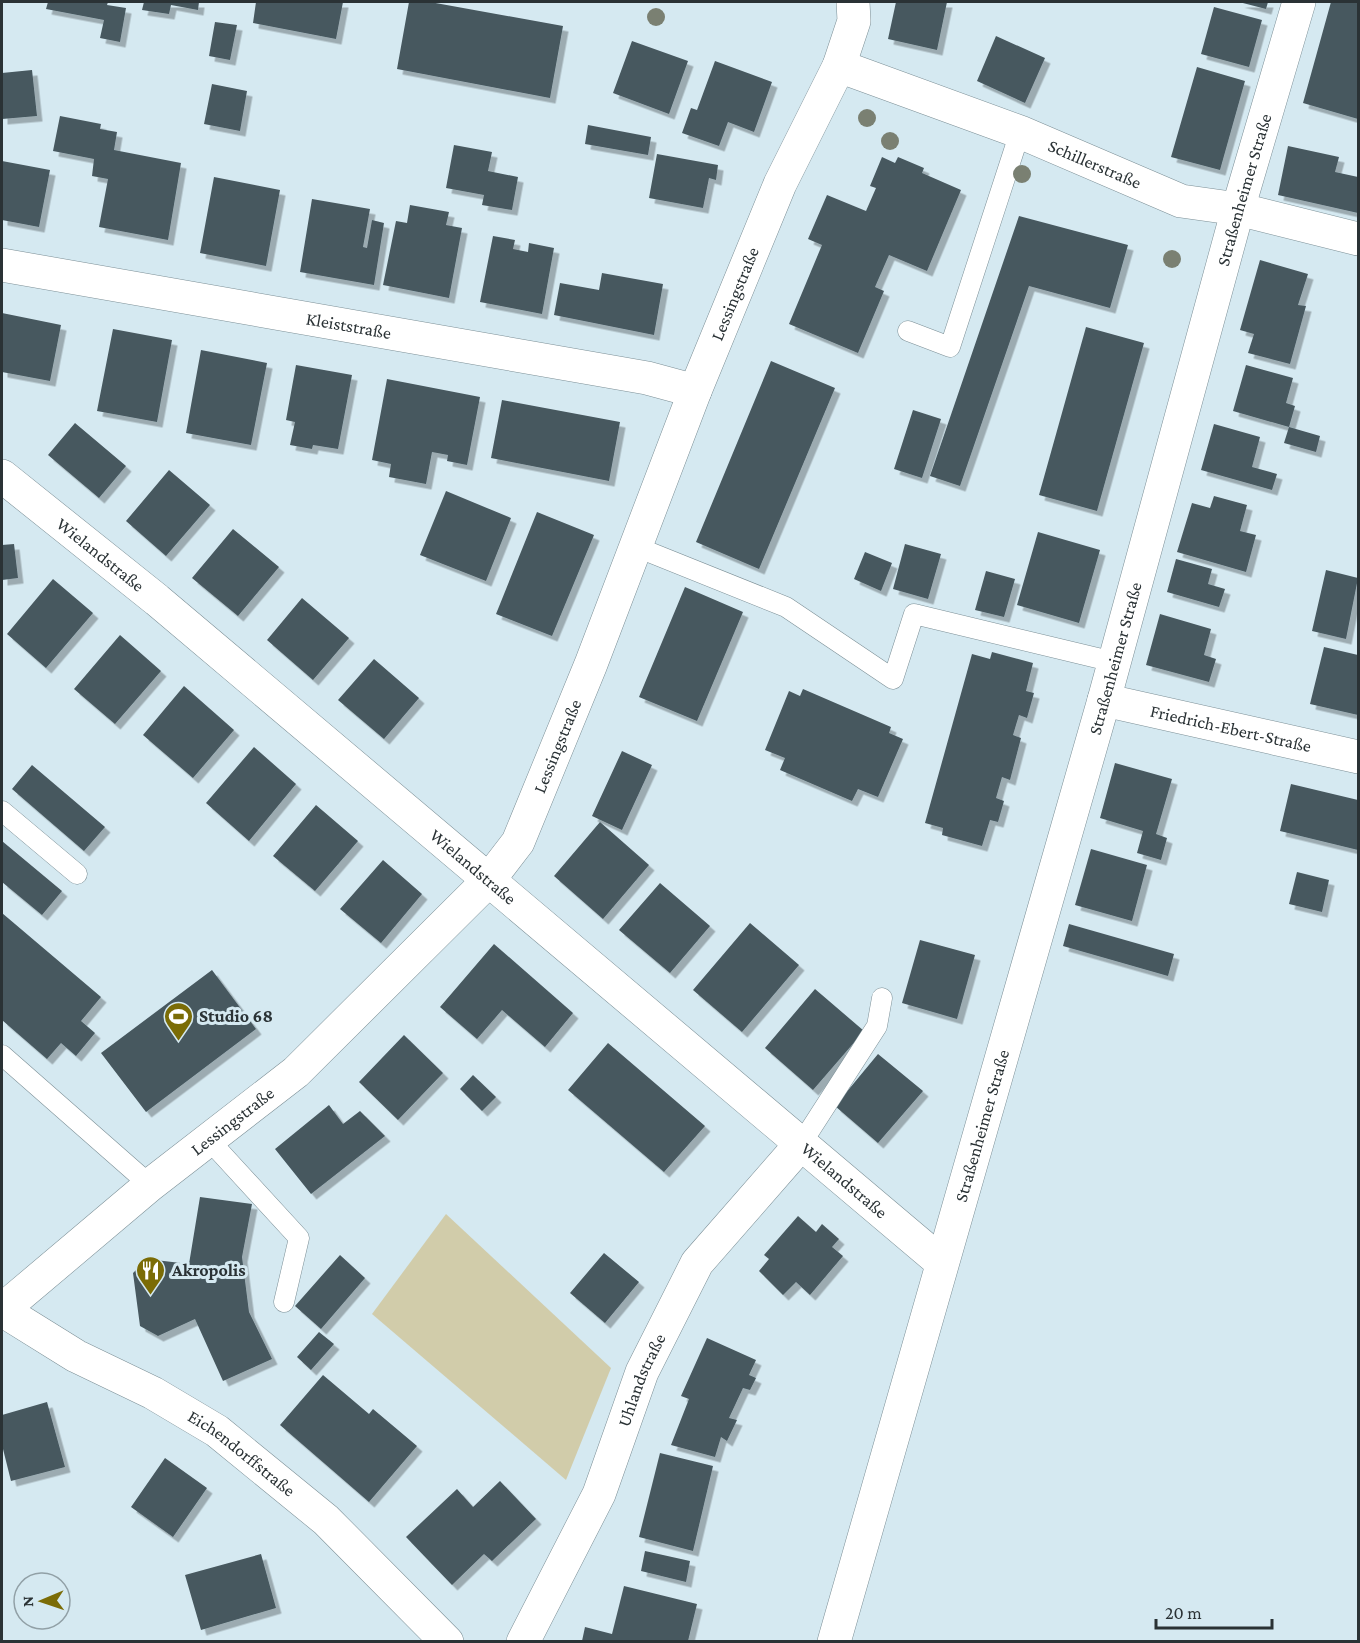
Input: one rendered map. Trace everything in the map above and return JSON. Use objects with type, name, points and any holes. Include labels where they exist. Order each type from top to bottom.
[{"type":"street","name":"Lessingstraße","points":[[2,1310],[150,1185],[296,1072],[488,881],[518,842],[591,664],[634,546],[695,392],[780,184],[840,66],[854,21],[853,2]]},
{"type":"street","name":"Straßenheimer Straße","points":[[834,1641],[1104,700],[1238,209],[1299,2]]},
{"type":"street","name":"Schillerstraße","points":[[840,66],[1020,132],[1181,201],[1238,209],[1359,239]]},
{"type":"street","name":"Kleiststraße","points":[[2,265],[647,378],[695,392]]},
{"type":"street","name":"Wielandstraße","points":[[2,476],[157,600],[941,1262]]},
{"type":"street","name":"Friedrich-Ebert-Straße","points":[[1104,700],[1359,758]]},
{"type":"street","name":"Uhlandstraße","points":[[523,1641],[599,1494],[642,1372],[697,1263],[801,1144]]},
{"type":"street","name":"Eichendorffstraße","points":[[2,1310],[76,1356],[153,1393],[217,1431],[326,1520],[447,1641]]},
{"type":"lane","points":[[908,331],[950,347],[1020,132]]},
{"type":"lane","points":[[634,546],[786,607],[893,679],[914,614],[1114,662]]},
{"type":"lane","points":[[2,811],[76,874]]},
{"type":"lane","points":[[801,1144],[877,1026],[882,998]]},
{"type":"lane","points":[[2,1055],[150,1185]]},
{"type":"lane","points":[[209,1140],[299,1238],[284,1302]]},
{"type":"shaded area","points":[[446,1214],[611,1368],[566,1480],[372,1314]]},
{"type":"building","points":[[48,2],[108,2],[107,5],[126,8],[120,42],[100,38],[104,20],[46,9]]},
{"type":"building","points":[[144,2],[199,2],[198,10],[171,5],[169,14],[142,10]]},
{"type":"building","points":[[256,2],[343,2],[336,39],[253,23]]},
{"type":"building","points":[[409,2],[430,2],[563,26],[550,98],[397,69]]},
{"type":"building","points":[[896,2],[947,2],[937,50],[888,39]]},
{"type":"building","points":[[1239,2],[1268,2],[1266,9]]},
{"type":"building","points":[[1331,2],[1358,2],[1358,119],[1303,103]]},
{"type":"building","points":[[1214,7],[1262,20],[1249,67],[1201,54]]},
{"type":"building","points":[[215,22],[237,25],[230,60],[209,56]]},
{"type":"building","points":[[996,36],[1045,58],[1025,103],[977,81]]},
{"type":"building","points":[[632,41],[688,61],[669,114],[613,93]]},
{"type":"building","points":[[715,61],[772,82],[754,132],[728,122],[719,146],[682,133],[691,108],[697,110]]},
{"type":"building","points":[[1197,67],[1245,81],[1220,170],[1171,157]]},
{"type":"building","points":[[32,70],[37,116],[2,119],[2,73]]},
{"type":"building","points":[[212,84],[247,91],[240,131],[204,124]]},
{"type":"building","points":[[60,116],[101,124],[100,129],[117,132],[114,150],[181,163],[168,240],[99,227],[108,179],[92,176],[94,159],[53,151]]},
{"type":"building","points":[[588,125],[651,137],[648,155],[585,144]]},
{"type":"building","points":[[454,145],[492,152],[488,171],[518,177],[512,210],[482,205],[484,195],[446,188]]},
{"type":"building","points":[[1288,146],[1339,157],[1335,172],[1358,177],[1358,213],[1278,195]]},
{"type":"building","points":[[657,154],[718,165],[716,180],[709,178],[703,208],[649,198]]},
{"type":"building","points":[[882,157],[895,163],[898,157],[924,168],[922,173],[961,190],[927,271],[889,255],[875,287],[884,291],[858,353],[789,324],[822,245],[808,239],[827,195],[866,211],[876,188],[870,186]]},
{"type":"building","points":[[2,161],[50,170],[39,227],[2,220]]},
{"type":"building","points":[[214,177],[280,190],[266,266],[200,253]]},
{"type":"building","points":[[312,199],[370,209],[363,247],[367,248],[372,220],[384,223],[374,285],[300,272]]},
{"type":"building","points":[[410,205],[449,212],[446,225],[462,228],[449,298],[383,285],[396,221],[407,223]]},
{"type":"building","points":[[1019,216],[1128,245],[1110,308],[1029,286],[960,486],[930,476]]},
{"type":"building","points":[[493,236],[515,240],[513,249],[528,252],[529,243],[554,248],[542,314],[480,302]]},
{"type":"building","points":[[1260,260],[1308,274],[1298,305],[1306,306],[1290,364],[1248,353],[1254,334],[1240,330]]},
{"type":"building","points":[[602,273],[663,284],[654,335],[554,315],[560,283],[599,290]]},
{"type":"building","points":[[2,313],[61,325],[50,381],[2,372]]},
{"type":"building","points":[[1086,327],[1144,343],[1097,511],[1039,495]]},
{"type":"building","points":[[113,329],[172,340],[157,422],[97,411]]},
{"type":"building","points":[[201,350],[267,363],[251,445],[186,433]]},
{"type":"building","points":[[771,361],[835,388],[759,569],[696,542]]},
{"type":"building","points":[[296,365],[352,375],[338,449],[313,445],[312,449],[290,445],[295,422],[286,420]]},
{"type":"building","points":[[1246,365],[1293,378],[1286,403],[1295,406],[1289,427],[1233,411]]},
{"type":"building","points":[[387,379],[480,397],[467,465],[447,461],[448,455],[432,452],[426,484],[389,477],[391,464],[372,460]]},
{"type":"building","points":[[502,400],[620,422],[609,481],[491,458]]},
{"type":"building","points":[[913,410],[941,419],[922,478],[894,469]]},
{"type":"building","points":[[75,423],[126,466],[99,498],[48,455]]},
{"type":"building","points":[[1214,424],[1260,437],[1252,467],[1277,474],[1272,490],[1201,470]]},
{"type":"building","points":[[1289,427],[1320,436],[1316,452],[1284,443]]},
{"type":"building","points":[[169,470],[210,505],[166,556],[126,521]]},
{"type":"building","points":[[446,491],[511,518],[486,581],[420,555]]},
{"type":"building","points":[[1214,496],[1247,505],[1240,531],[1256,535],[1246,572],[1177,552],[1192,503],[1210,508]]},
{"type":"building","points":[[537,512],[594,535],[552,636],[496,614]]},
{"type":"building","points":[[233,529],[279,567],[238,616],[192,578]]},
{"type":"building","points":[[1038,532],[1100,550],[1079,623],[1017,605]]},
{"type":"building","points":[[14,544],[18,578],[2,580],[2,545]]},
{"type":"building","points":[[905,544],[941,554],[928,599],[893,589]]},
{"type":"building","points":[[865,552],[892,563],[881,591],[854,579]]},
{"type":"building","points":[[1176,559],[1212,569],[1208,584],[1225,589],[1219,607],[1167,592]]},
{"type":"building","points":[[1326,570],[1358,578],[1346,639],[1312,631]]},
{"type":"building","points":[[986,571],[1015,579],[1004,617],[975,610]]},
{"type":"building","points":[[53,579],[93,613],[46,668],[7,634]]},
{"type":"building","points":[[685,587],[743,612],[697,721],[639,697]]},
{"type":"building","points":[[302,598],[349,638],[313,680],[267,640]]},
{"type":"building","points":[[1160,614],[1211,629],[1204,655],[1216,659],[1209,682],[1146,665]]},
{"type":"building","points":[[120,635],[161,671],[115,724],[74,689]]},
{"type":"building","points":[[1324,647],[1358,655],[1358,715],[1310,704]]},
{"type":"building","points":[[992,652],[1033,663],[1026,691],[1034,693],[1027,718],[1019,715],[1013,735],[1021,738],[1010,780],[1002,777],[996,798],[1004,801],[998,822],[990,820],[982,846],[942,835],[943,828],[925,823],[972,654],[990,659]]},
{"type":"building","points":[[374,659],[419,698],[384,739],[338,700]]},
{"type":"building","points":[[184,686],[234,730],[193,778],[143,735]]},
{"type":"building","points":[[803,689],[891,727],[889,733],[903,739],[878,797],[858,789],[852,801],[780,770],[785,758],[765,750],[789,691],[800,696]]},
{"type":"building","points":[[254,747],[296,784],[249,841],[206,803]]},
{"type":"building","points":[[622,751],[652,765],[622,830],[592,816]]},
{"type":"building","points":[[1115,763],[1172,779],[1156,834],[1167,838],[1161,860],[1137,853],[1143,831],[1100,818]]},
{"type":"building","points":[[32,765],[105,827],[84,851],[12,789]]},
{"type":"building","points":[[1291,784],[1358,800],[1358,850],[1280,831]]},
{"type":"building","points":[[316,805],[358,841],[315,891],[273,856]]},
{"type":"building","points":[[600,822],[649,865],[603,919],[554,876]]},
{"type":"building","points":[[2,841],[62,891],[42,915],[2,882]]},
{"type":"building","points":[[1091,849],[1147,865],[1132,921],[1075,905]]},
{"type":"building","points":[[383,860],[422,894],[381,943],[340,909]]},
{"type":"building","points":[[1297,872],[1329,880],[1322,912],[1289,904]]},
{"type":"building","points":[[660,883],[710,926],[670,973],[619,930]]},
{"type":"building","points":[[2,913],[101,997],[81,1021],[95,1033],[76,1056],[61,1043],[47,1059],[2,1020]]},
{"type":"building","points":[[750,923],[799,965],[742,1032],[693,990]]},
{"type":"building","points":[[1069,924],[1174,954],[1168,976],[1063,946]]},
{"type":"building","points":[[920,940],[975,955],[957,1019],[902,1003]]},
{"type":"building","points":[[494,944],[573,1013],[545,1047],[502,1010],[477,1039],[440,1007]]},
{"type":"building","name":"Studio 68","points":[[212,970],[256,1029],[146,1112],[101,1053]]},
{"type":"building","points":[[815,989],[864,1031],[813,1090],[765,1048]]},
{"type":"building","points":[[404,1035],[443,1073],[398,1120],[359,1082]]},
{"type":"building","points":[[608,1043],[705,1126],[664,1172],[568,1090]]},
{"type":"building","points":[[878,1054],[923,1091],[878,1143],[835,1106]]},
{"type":"building","points":[[473,1075],[496,1097],[482,1111],[460,1089]]},
{"type":"building","points":[[329,1105],[343,1124],[360,1111],[385,1136],[311,1194],[275,1149]]},
{"type":"building","points":[[200,1197],[252,1204],[242,1257],[249,1312],[272,1359],[223,1381],[195,1319],[158,1336],[140,1326],[133,1273],[147,1259],[189,1264]]},
{"type":"building","points":[[798,1216],[816,1232],[822,1224],[839,1239],[832,1247],[843,1256],[810,1295],[796,1282],[783,1295],[759,1271],[769,1259],[764,1255]]},
{"type":"building","points":[[604,1253],[639,1282],[605,1323],[570,1293]]},
{"type":"building","points":[[340,1255],[365,1278],[321,1329],[295,1306]]},
{"type":"building","points":[[319,1332],[334,1344],[311,1370],[297,1357]]},
{"type":"building","points":[[707,1338],[756,1360],[749,1375],[756,1378],[750,1390],[743,1388],[729,1418],[737,1420],[727,1441],[721,1437],[715,1457],[671,1445],[689,1399],[681,1396]]},
{"type":"building","points":[[323,1375],[369,1414],[373,1409],[417,1446],[369,1502],[280,1425]]},
{"type":"building","points":[[47,1402],[65,1467],[11,1481],[2,1445],[2,1415]]},
{"type":"building","points":[[660,1453],[713,1466],[693,1551],[639,1537]]},
{"type":"building","points":[[165,1458],[207,1488],[173,1537],[131,1507]]},
{"type":"building","points":[[500,1481],[536,1519],[492,1561],[484,1554],[452,1585],[406,1537],[457,1489],[473,1507]]},
{"type":"building","points":[[645,1551],[690,1561],[686,1582],[641,1571]]},
{"type":"building","points":[[261,1554],[276,1608],[201,1630],[185,1575]]},
{"type":"building","points":[[624,1586],[697,1604],[688,1641],[582,1641],[585,1627],[612,1634]]},
{"type":"place","name":"Studio 68","points":[[178,1042]]},
{"type":"place","name":"Akropolis","points":[[151,1296]]}]
